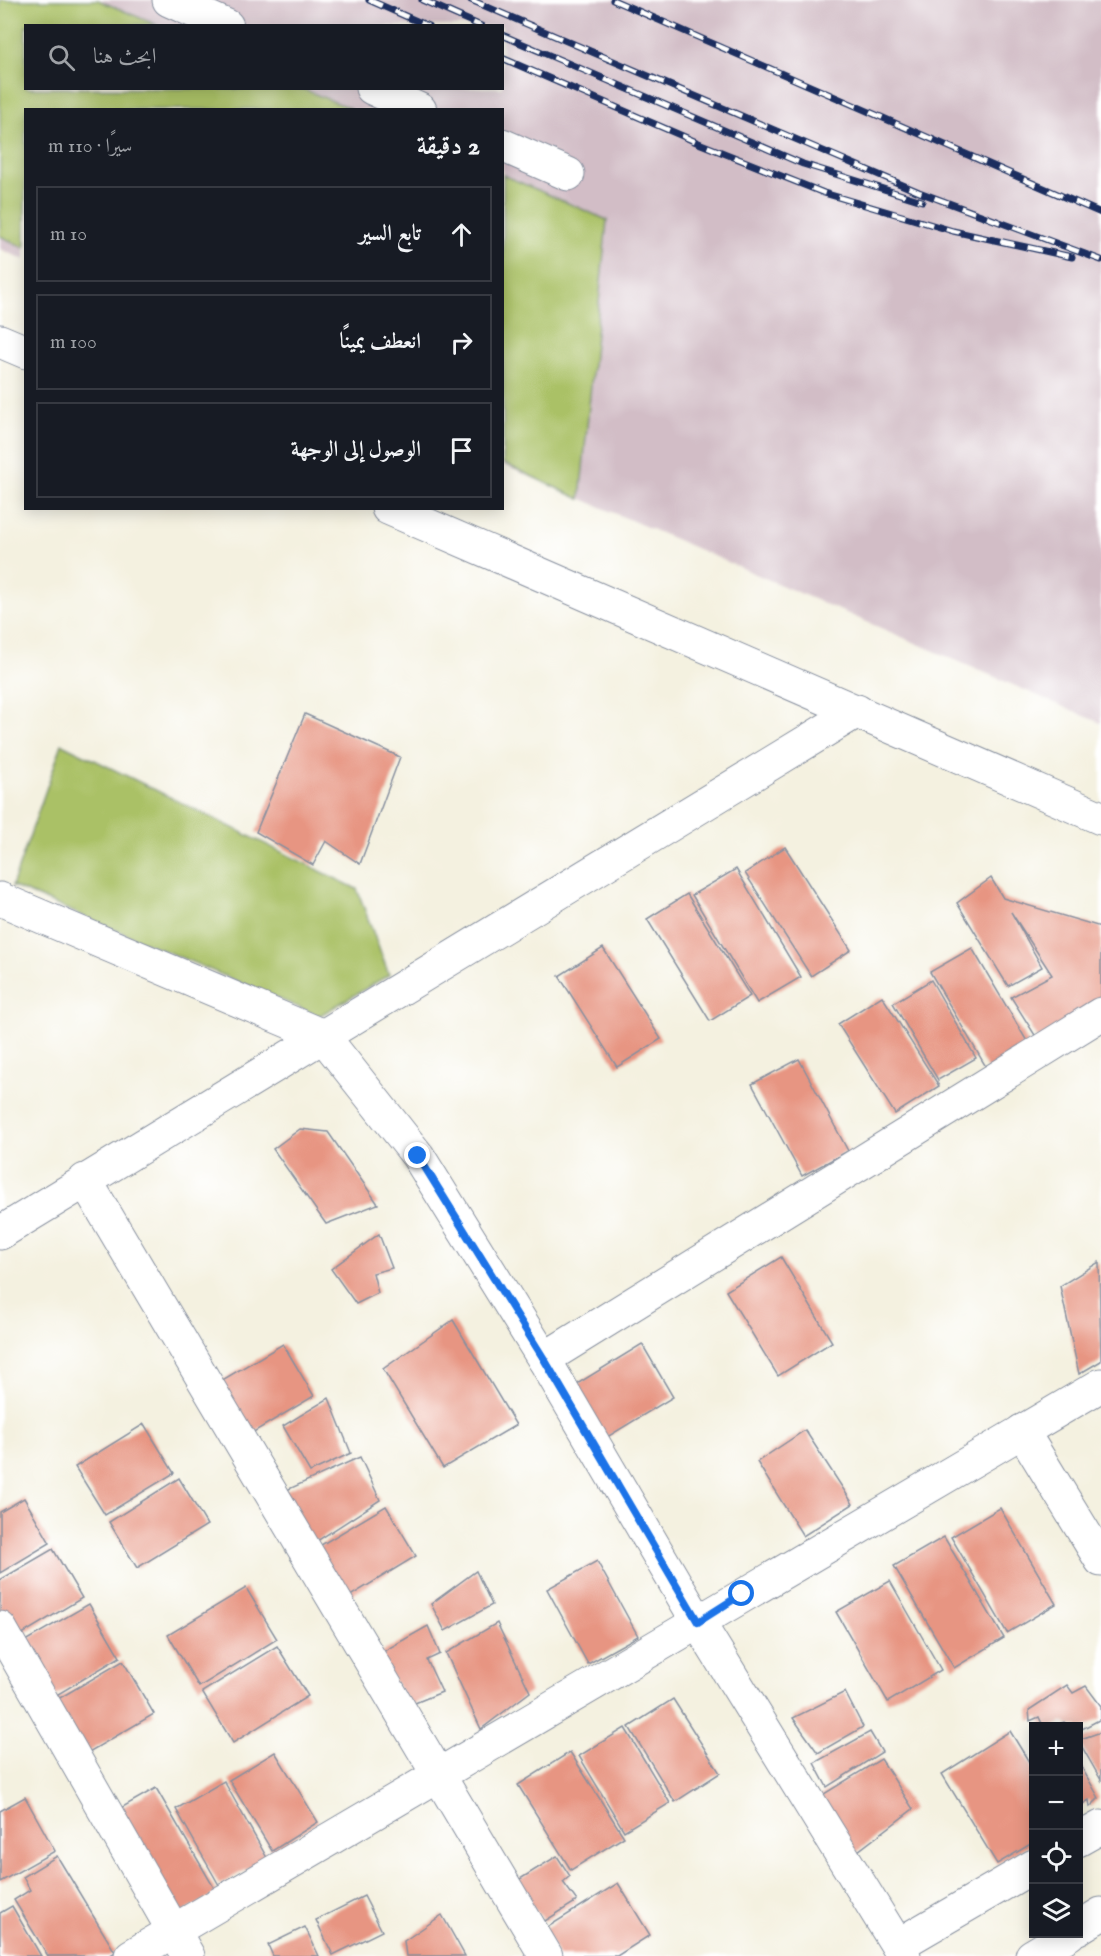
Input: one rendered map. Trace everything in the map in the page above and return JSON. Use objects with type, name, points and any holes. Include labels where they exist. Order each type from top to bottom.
[{"type":"street","points":[[169,0],[223,24]]},
{"type":"street","points":[[376,90],[416,108]]},
{"type":"street","points":[[504,147],[568,174]]},
{"type":"street","points":[[0,341],[24,351]]},
{"type":"street","points":[[393,510],[1101,818]]},
{"type":"street","points":[[0,1233],[857,711]]},
{"type":"street","points":[[0,899],[323,1036],[418,1156],[544,1359],[698,1622],[901,1950],[1029,1869]]},
{"type":"street","points":[[544,1359],[1101,1014]]},
{"type":"street","points":[[86,1180],[438,1778],[546,1956]]},
{"type":"street","points":[[131,1956],[180,1943],[438,1778],[1101,1385]]},
{"type":"street","points":[[1022,1431],[1101,1560]]},
{"type":"street","points":[[0,1628],[180,1943]]},
{"type":"street","points":[[1083,1837],[1101,1827]]},
{"type":"street","points":[[1083,1925],[1101,1914]]},
{"type":"street","points":[[1032,1956],[1062,1938]]},
{"type":"shaded area","points":[[0,0],[1101,0],[1101,723],[504,465],[504,108],[24,108],[24,260],[0,249]]},
{"type":"green space","points":[[0,0],[98,0],[155,24],[24,24],[24,90],[305,90],[350,108],[24,108],[24,248],[0,236]]},
{"type":"green space","points":[[504,175],[607,220],[580,499],[504,463]]},
{"type":"green space","points":[[62,744],[357,889],[389,975],[319,1016],[12,886]]},
{"type":"building","points":[[305,714],[400,757],[360,864],[326,841],[313,865],[256,832]]},
{"type":"building","points":[[785,847],[851,950],[811,976],[745,873]]},
{"type":"building","points":[[736,869],[801,977],[757,1003],[692,895]]},
{"type":"building","points":[[991,878],[1003,898],[1101,927],[1101,1005],[1038,1040],[1011,997],[1052,975],[1011,912],[1042,967],[1008,986],[957,903]]},
{"type":"building","points":[[687,894],[750,996],[710,1021],[647,919]]},
{"type":"building","points":[[603,948],[661,1039],[617,1067],[559,976]]},
{"type":"building","points":[[972,948],[1031,1048],[989,1072],[930,972]]},
{"type":"building","points":[[931,980],[976,1058],[938,1080],[893,1003]]},
{"type":"building","points":[[882,996],[939,1086],[895,1114],[838,1024]]},
{"type":"building","points":[[799,1059],[848,1151],[802,1176],[752,1084]]},
{"type":"building","points":[[300,1129],[328,1132],[378,1204],[326,1224],[273,1149]]},
{"type":"building","points":[[379,1234],[392,1268],[373,1273],[378,1293],[356,1304],[331,1269]]},
{"type":"building","points":[[781,1257],[832,1342],[778,1376],[726,1291]]},
{"type":"building","points":[[1099,1262],[1101,1361],[1079,1374],[1060,1286]]},
{"type":"building","points":[[453,1320],[516,1425],[443,1468],[383,1369]]},
{"type":"building","points":[[283,1344],[314,1396],[245,1437],[214,1385]]},
{"type":"building","points":[[642,1344],[673,1397],[604,1439],[572,1387]]},
{"type":"building","points":[[329,1398],[351,1453],[310,1472],[283,1426]]},
{"type":"building","points":[[144,1424],[174,1473],[105,1515],[75,1467]]},
{"type":"building","points":[[805,1430],[853,1504],[803,1536],[757,1462]]},
{"type":"building","points":[[360,1457],[380,1500],[311,1545],[280,1493]]},
{"type":"building","points":[[179,1478],[207,1525],[137,1568],[109,1522]]},
{"type":"building","points":[[24,1498],[50,1543],[0,1573],[0,1512]]},
{"type":"building","points":[[386,1506],[416,1556],[347,1598],[316,1548]]},
{"type":"building","points":[[1000,1508],[1056,1604],[1007,1633],[951,1537]]},
{"type":"building","points":[[944,1537],[1004,1638],[954,1668],[894,1566]]},
{"type":"building","points":[[53,1549],[82,1598],[14,1639],[0,1615],[0,1580]]},
{"type":"building","points":[[597,1561],[638,1636],[588,1664],[547,1589]]},
{"type":"building","points":[[476,1571],[492,1605],[445,1631],[431,1604]]},
{"type":"building","points":[[890,1581],[941,1670],[888,1702],[836,1612]]},
{"type":"building","points":[[246,1588],[277,1639],[199,1687],[168,1635]]},
{"type":"building","points":[[89,1604],[120,1657],[50,1699],[18,1645]]},
{"type":"building","points":[[497,1623],[530,1692],[481,1729],[446,1653]]},
{"type":"building","points":[[428,1626],[440,1654],[427,1660],[442,1692],[410,1705],[377,1655]]},
{"type":"building","points":[[277,1646],[308,1696],[233,1743],[202,1692]]},
{"type":"building","points":[[123,1661],[154,1714],[82,1756],[51,1703]]},
{"type":"building","points":[[1067,1685],[1073,1693],[1086,1686],[1101,1706],[1101,1719],[1083,1728],[1083,1722],[1041,1722],[1039,1717],[1030,1721],[1029,1710]]},
{"type":"building","points":[[845,1692],[863,1727],[818,1753],[793,1718]]},
{"type":"building","points":[[673,1699],[720,1773],[675,1802],[629,1727]]},
{"type":"building","points":[[625,1728],[670,1803],[624,1831],[579,1756]]},
{"type":"building","points":[[1010,1731],[1029,1762],[1029,1845],[997,1864],[942,1774]]},
{"type":"building","points":[[870,1732],[882,1752],[827,1787],[814,1763]]},
{"type":"building","points":[[1101,1732],[1101,1780],[1083,1749],[1083,1738]]},
{"type":"building","points":[[275,1752],[318,1822],[272,1851],[229,1780]]},
{"type":"building","points":[[570,1752],[624,1837],[571,1870],[518,1785]]},
{"type":"building","points":[[881,1759],[913,1809],[850,1857],[819,1797]]},
{"type":"building","points":[[1083,1770],[1099,1798],[1090,1807],[1089,1800],[1083,1804]]},
{"type":"building","points":[[224,1781],[267,1858],[219,1885],[176,1809]]},
{"type":"building","points":[[156,1788],[217,1893],[173,1919],[112,1813]]},
{"type":"building","points":[[25,1797],[55,1851],[0,1882],[0,1811]]},
{"type":"building","points":[[57,1856],[115,1952],[109,1956],[48,1956],[14,1900],[30,1890],[23,1877]]},
{"type":"building","points":[[557,1856],[570,1876],[563,1882],[577,1901],[545,1921],[512,1884]]},
{"type":"building","points":[[618,1883],[650,1935],[617,1956],[559,1956],[543,1930]]},
{"type":"building","points":[[364,1896],[382,1931],[333,1955],[316,1920]]},
{"type":"building","points":[[12,1906],[41,1956],[0,1956],[0,1913]]},
{"type":"building","points":[[442,1915],[465,1956],[406,1956],[404,1941]]},
{"type":"building","points":[[305,1927],[319,1956],[273,1956],[268,1945]]},
{"type":"railway","points":[[369,0],[423,24]]},
{"type":"railway","points":[[422,0],[476,24]]},
{"type":"railway","points":[[471,0],[919,192],[1101,260]]},
{"type":"railway","points":[[613,0],[1101,213]]},
{"type":"railway","points":[[504,36],[803,164],[922,201]]},
{"type":"railway","points":[[504,59],[701,144],[824,193],[953,231],[1072,257]]},
{"type":"route","points":[[418,1156],[544,1359],[698,1622],[742,1594]]}]
